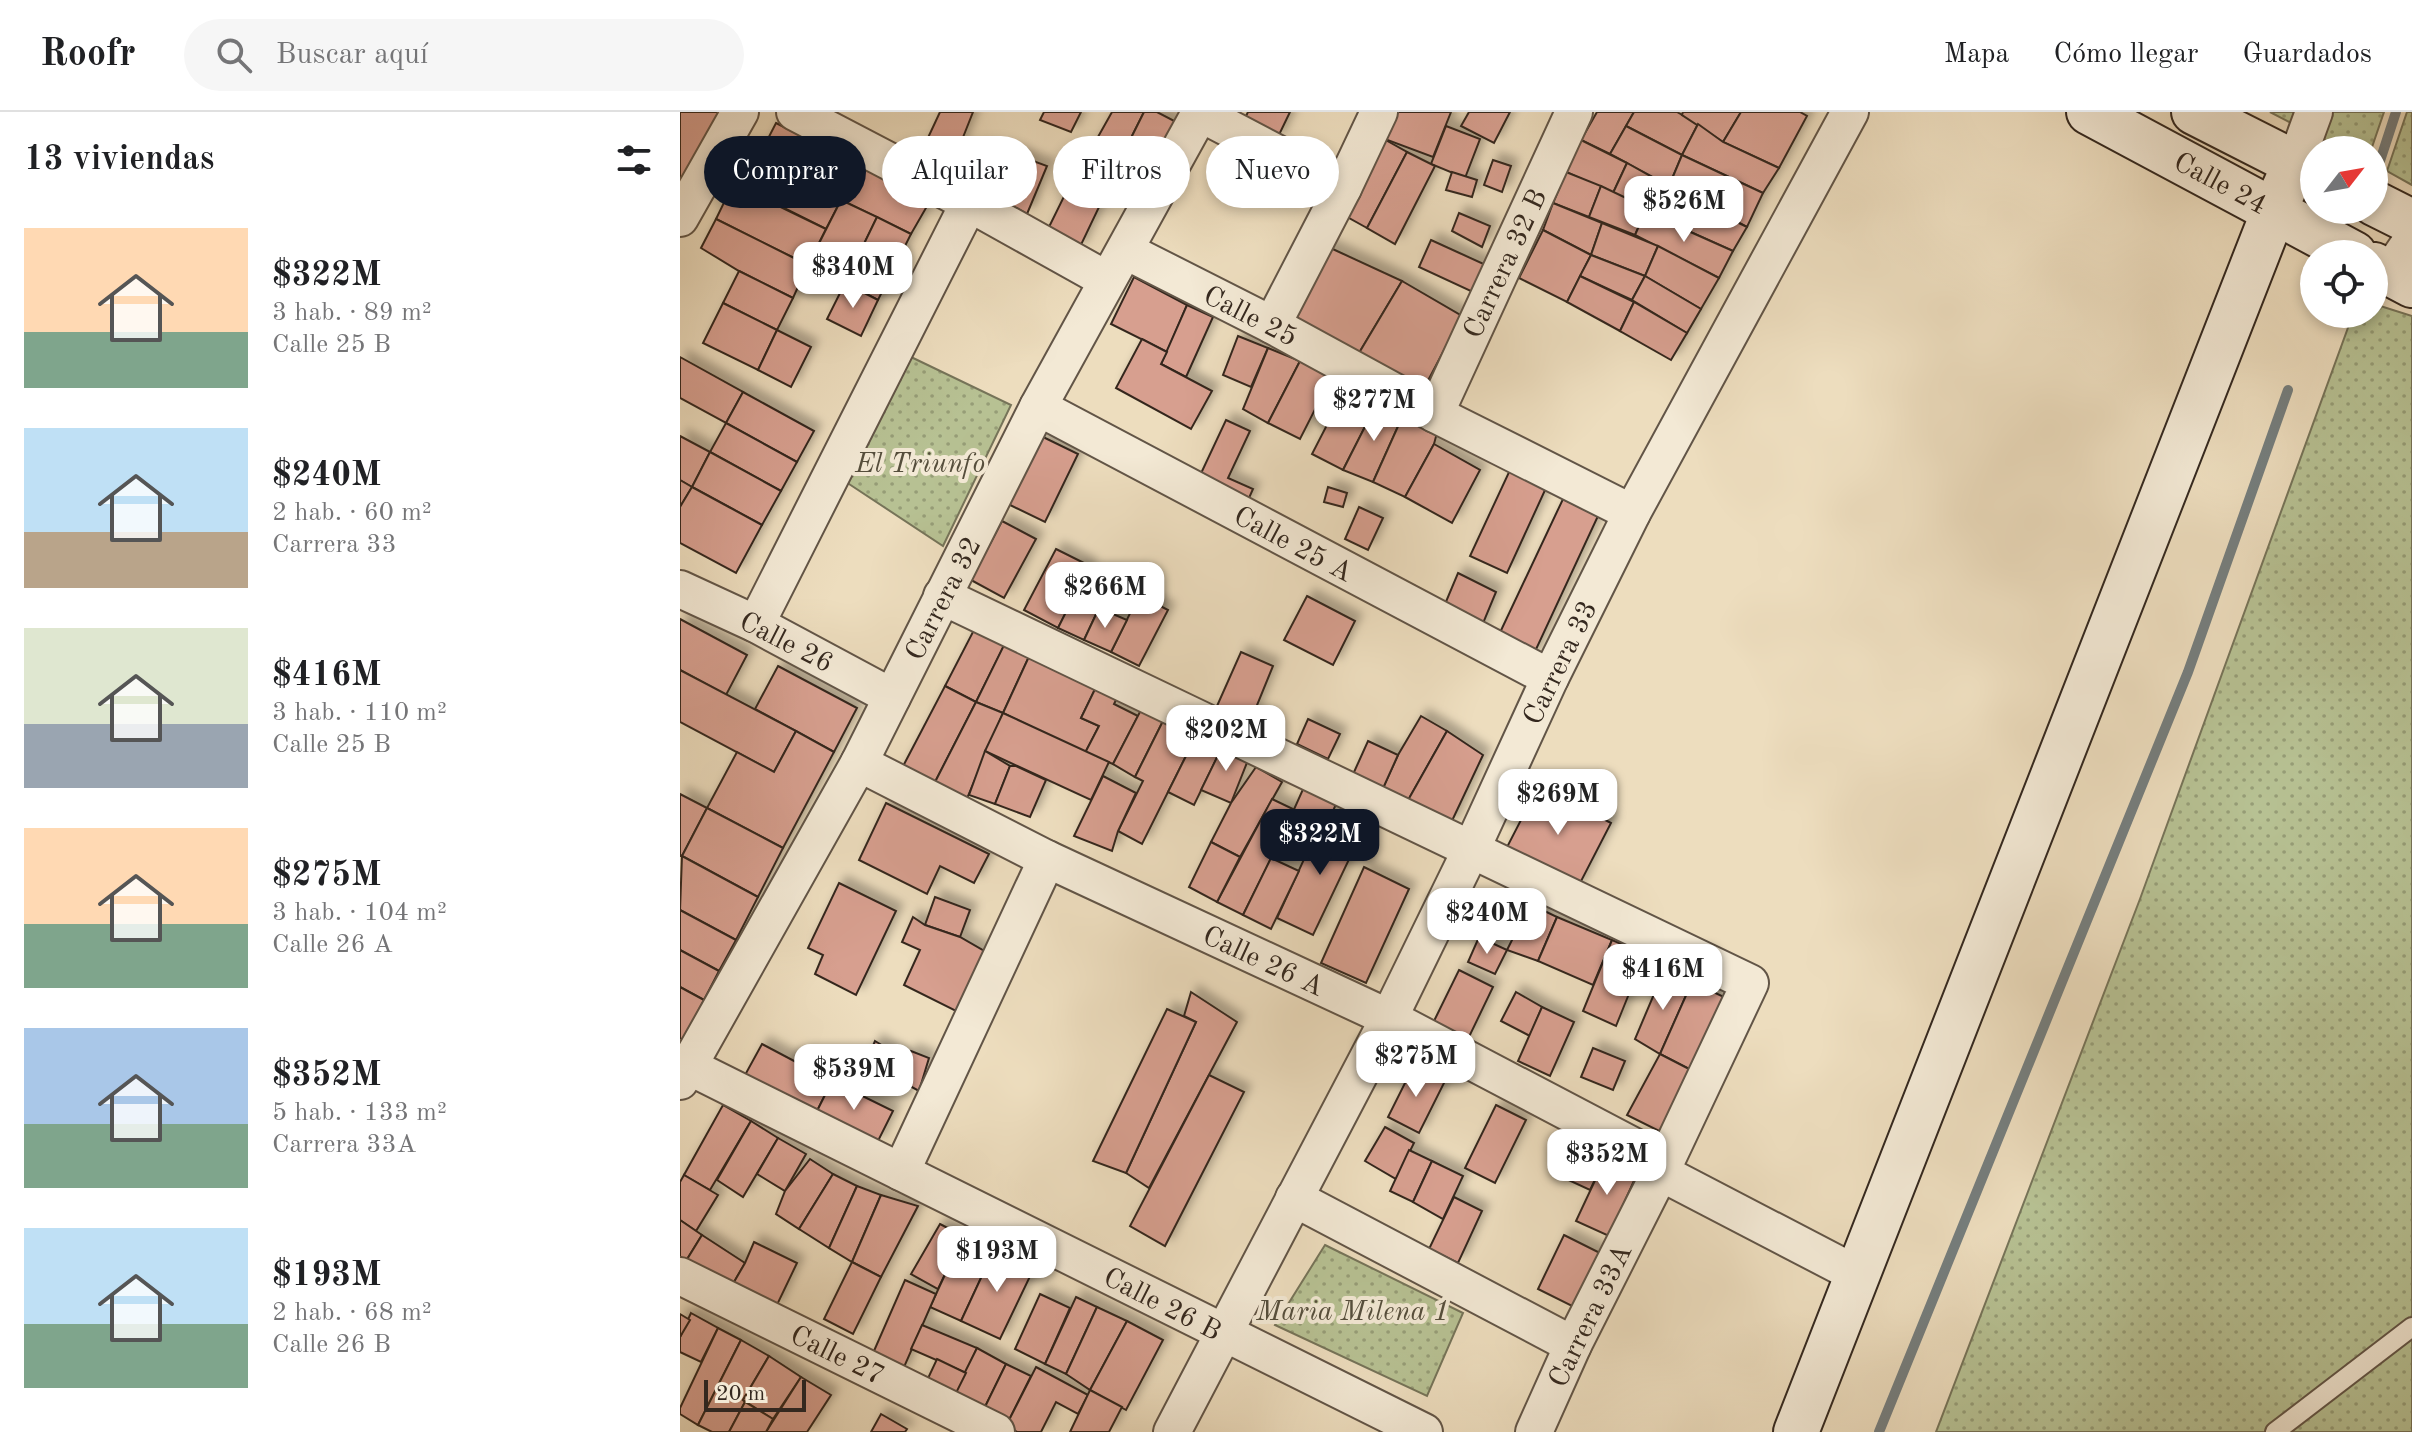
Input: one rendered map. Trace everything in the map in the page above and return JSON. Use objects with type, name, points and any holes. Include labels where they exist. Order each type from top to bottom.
[{"type":"street","points":[[680,218],[740,112]]},
{"type":"street","name":"Calle 25","points":[[795,112],[882,158]]},
{"type":"street","points":[[1272,325],[1379,112]]},
{"type":"street","name":"Carrera 32 B","points":[[1435,414],[1574,112]]},
{"type":"street","name":"Carrera 33","points":[[1172,1432],[1389,1018],[1632,513],[1850,112]]},
{"type":"street","name":"Calle 24","points":[[2089,112],[2328,240]]},
{"type":"street","points":[[2310,136],[2314,112]]},
{"type":"street","points":[[1199,113],[1343,188]]},
{"type":"street","name":"Carrera 32","points":[[684,1074],[859,763],[1038,407],[1199,113]]},
{"type":"street","points":[[2188,164],[2208,161],[2215,154],[2214,135],[2197,113]]},
{"type":"street","name":"Calle 24","points":[[2197,113],[2300,166]]},
{"type":"street","points":[[1796,1432],[2274,211],[2300,176]]},
{"type":"street","points":[[756,624],[966,208]]},
{"type":"street","name":"Calle 25","points":[[981,208],[1116,265],[1272,325],[1435,414],[1632,513]]},
{"type":"street","points":[[2388,210],[2412,222]]},
{"type":"street","name":"Calle 25 A","points":[[1038,407],[1550,678]]},
{"type":"street","name":"Calle 26","points":[[680,589],[756,624],[892,697]]},
{"type":"street","points":[[942,596],[1471,850]]},
{"type":"street","name":"Calle 26 A","points":[[859,763],[1047,859],[1389,1018],[1856,1274]]},
{"type":"street","name":"Carrera 33A","points":[[1471,850],[1750,983],[1573,1345],[1534,1432]]},
{"type":"street","points":[[901,1172],[1047,859]]},
{"type":"street","name":"Calle 26 B","points":[[684,1074],[901,1172],[1424,1432]]},
{"type":"street","points":[[1294,1198],[1573,1345]]},
{"type":"street","name":"Calle 27","points":[[680,1276],[996,1432]]},
{"type":"lane","points":[[2275,1432],[2412,1327]]},
{"type":"green space","points":[[2270,112],[2384,112],[2376,136],[2316,136]]},
{"type":"green space","points":[[2407,112],[2412,112],[2412,185],[2388,172]]},
{"type":"green space","points":[[2388,308],[2412,316],[2412,1432],[1936,1432],[2140,899],[2348,328],[2388,328]]},
{"type":"green space","name":"El Triunfo","points":[[911,357],[1011,405],[943,546],[846,482]]},
{"type":"green space","name":"Maria Milena 1","points":[[1325,1245],[1463,1313],[1427,1396],[1275,1325]]},
{"type":"building","points":[[680,112],[719,112],[704,136],[680,186]]},
{"type":"building","points":[[940,112],[973,112],[964,136],[929,136]]},
{"type":"building","points":[[1044,112],[1081,112],[1071,132],[1040,120]]},
{"type":"building","points":[[1112,112],[1144,112],[1132,136],[1098,136]]},
{"type":"building","points":[[1144,112],[1157,112],[1182,125],[1177,136],[1132,136]]},
{"type":"building","points":[[1248,112],[1290,112],[1278,136],[1270,136],[1242,124]]},
{"type":"building","points":[[1393,112],[1451,112],[1433,157],[1382,138]]},
{"type":"building","points":[[1469,112],[1510,112],[1494,143],[1461,126]]},
{"type":"building","points":[[1597,112],[1634,112],[1610,154],[1581,140]]},
{"type":"building","points":[[1634,112],[1677,112],[1698,124],[1682,155],[1626,126]]},
{"type":"building","points":[[1683,112],[1741,112],[1723,142],[1682,115]]},
{"type":"building","points":[[1741,112],[1800,112],[1807,116],[1779,168],[1723,142]]},
{"type":"building","points":[[776,123],[802,136],[769,136]]},
{"type":"building","points":[[1698,124],[1723,142],[1779,168],[1763,193],[1682,155]]},
{"type":"building","points":[[1446,126],[1480,139],[1465,178],[1431,164]]},
{"type":"building","points":[[1626,126],[1682,155],[1669,186],[1610,154]]},
{"type":"building","points":[[1382,138],[1407,152],[1367,228],[1342,214]]},
{"type":"building","points":[[1581,140],[1627,163],[1613,193],[1566,172]]},
{"type":"building","points":[[1407,152],[1435,166],[1395,244],[1367,228]]},
{"type":"building","points":[[1682,155],[1763,193],[1747,227],[1669,186]]},
{"type":"building","points":[[1493,160],[1511,166],[1502,192],[1484,185]]},
{"type":"building","points":[[1037,162],[1047,166],[1037,190]]},
{"type":"building","points":[[1627,163],[1700,204],[1686,230],[1613,193]]},
{"type":"building","points":[[866,169],[882,177],[882,208],[926,208],[911,234],[857,208],[866,208]]},
{"type":"building","points":[[1452,172],[1477,180],[1472,197],[1446,190]]},
{"type":"building","points":[[1566,172],[1601,186],[1589,217],[1553,203]]},
{"type":"building","points":[[1601,186],[1647,208],[1635,235],[1589,217]]},
{"type":"building","points":[[1553,203],[1602,223],[1591,255],[1543,230]]},
{"type":"building","points":[[1700,204],[1747,227],[1733,251],[1686,230]]},
{"type":"building","points":[[721,208],[783,208],[826,229],[808,265],[716,219]]},
{"type":"building","points":[[784,208],[837,208],[826,229]]},
{"type":"building","points":[[837,208],[858,208],[877,217],[845,283],[808,265]]},
{"type":"building","points":[[1016,208],[1030,208],[1027,214]]},
{"type":"building","points":[[1058,208],[1099,208],[1079,249],[1046,233]]},
{"type":"building","points":[[1647,208],[1733,251],[1719,278],[1635,235]]},
{"type":"building","points":[[1459,213],[1490,226],[1482,247],[1452,231]]},
{"type":"building","points":[[877,217],[911,234],[878,300],[845,283]]},
{"type":"building","points":[[716,219],[808,265],[793,298],[701,248]]},
{"type":"building","points":[[1602,223],[1658,246],[1645,276],[1591,255]]},
{"type":"building","points":[[1543,230],[1591,255],[1567,302],[1519,278]]},
{"type":"building","points":[[1431,240],[1488,266],[1475,293],[1419,267]]},
{"type":"building","points":[[1324,245],[1402,281],[1359,353],[1281,312]]},
{"type":"building","points":[[1658,246],[1719,278],[1701,309],[1645,276]]},
{"type":"building","points":[[1591,255],[1645,276],[1632,300],[1580,276]]},
{"type":"building","points":[[739,271],[793,298],[777,330],[723,303]]},
{"type":"building","points":[[1580,276],[1634,302],[1620,331],[1567,302]]},
{"type":"building","points":[[1645,276],[1701,309],[1687,333],[1632,300]]},
{"type":"building","points":[[1134,277],[1187,305],[1167,352],[1111,324]]},
{"type":"building","points":[[1402,281],[1462,316],[1422,392],[1359,353]]},
{"type":"building","points":[[845,283],[878,300],[861,336],[827,319]]},
{"type":"building","points":[[1634,302],[1687,333],[1671,360],[1620,331]]},
{"type":"building","points":[[723,303],[777,330],[758,370],[703,343]]},
{"type":"building","points":[[1187,305],[1213,317],[1186,377],[1161,364]]},
{"type":"building","points":[[777,330],[811,347],[791,387],[758,370]]},
{"type":"building","points":[[1238,336],[1268,348],[1251,387],[1223,375]]},
{"type":"building","points":[[1142,339],[1167,352],[1161,364],[1212,391],[1191,429],[1116,388]]},
{"type":"building","points":[[1268,348],[1300,361],[1268,423],[1243,409]]},
{"type":"building","points":[[680,357],[743,392],[726,423],[680,398]]},
{"type":"building","points":[[1300,361],[1331,378],[1300,439],[1268,423]]},
{"type":"building","points":[[1346,388],[1377,403],[1343,470],[1312,454]]},
{"type":"building","points":[[743,392],[814,431],[797,462],[726,423]]},
{"type":"building","points":[[1377,403],[1404,413],[1373,482],[1343,470]]},
{"type":"building","points":[[1404,413],[1438,429],[1434,444],[1405,497],[1373,482]]},
{"type":"building","points":[[1226,420],[1250,431],[1228,478],[1253,489],[1245,507],[1196,484]]},
{"type":"building","points":[[726,423],[797,462],[781,491],[710,452]]},
{"type":"building","points":[[680,436],[710,452],[692,487],[680,480]]},
{"type":"building","points":[[1041,436],[1078,454],[1045,522],[1008,504]]},
{"type":"building","points":[[1434,444],[1480,470],[1452,523],[1405,497]]},
{"type":"building","points":[[710,452],[781,491],[762,525],[692,487]]},
{"type":"building","points":[[1510,470],[1546,488],[1507,573],[1470,556]]},
{"type":"building","points":[[680,480],[692,487],[680,507]]},
{"type":"building","points":[[692,487],[762,525],[736,573],[680,543],[680,507]]},
{"type":"building","points":[[1328,487],[1347,493],[1343,507],[1324,502]]},
{"type":"building","points":[[1563,499],[1598,516],[1532,658],[1496,641]]},
{"type":"building","points":[[1359,507],[1383,518],[1368,550],[1345,539]]},
{"type":"building","points":[[1002,521],[1036,539],[1004,598],[971,580]]},
{"type":"building","points":[[1056,549],[1090,566],[1058,628],[1024,610]]},
{"type":"building","points":[[1458,573],[1496,592],[1479,633],[1440,616]]},
{"type":"building","points":[[1139,595],[1168,610],[1139,666],[1111,652]]},
{"type":"building","points":[[1074,596],[1099,608],[1084,640],[1058,628]]},
{"type":"building","points":[[1307,596],[1355,621],[1333,665],[1284,640]]},
{"type":"building","points":[[1099,608],[1127,620],[1111,652],[1084,640]]},
{"type":"building","points":[[680,619],[747,655],[726,695],[680,670]]},
{"type":"building","points":[[975,628],[1005,644],[976,702],[945,686]]},
{"type":"building","points":[[1009,635],[1032,650],[1003,713],[976,702]]},
{"type":"building","points":[[1032,650],[1098,683],[1081,718],[1099,726],[1085,753],[1003,713]]},
{"type":"building","points":[[1241,652],[1273,666],[1251,720],[1217,706]]},
{"type":"building","points":[[778,666],[857,708],[834,752],[755,709]]},
{"type":"building","points":[[680,670],[796,731],[774,772],[680,722]]},
{"type":"building","points":[[1098,683],[1119,694],[1114,704],[1138,716],[1113,764],[1085,753],[1099,726],[1081,718]]},
{"type":"building","points":[[945,686],[976,702],[935,782],[900,772]]},
{"type":"building","points":[[976,702],[1003,713],[966,801],[933,786]]},
{"type":"building","points":[[1143,706],[1165,717],[1135,777],[1113,764]]},
{"type":"building","points":[[1003,713],[1109,762],[1091,800],[985,751]]},
{"type":"building","points":[[1421,716],[1447,731],[1407,802],[1383,788]]},
{"type":"building","points":[[1165,717],[1198,732],[1142,844],[1118,831],[1143,781],[1135,777]]},
{"type":"building","points":[[1308,719],[1340,734],[1328,759],[1297,744]]},
{"type":"building","points":[[796,731],[834,752],[783,848],[707,808],[737,752],[774,772]]},
{"type":"building","points":[[1447,731],[1483,755],[1450,825],[1407,802]]},
{"type":"building","points":[[1198,732],[1224,743],[1194,805],[1168,792]]},
{"type":"building","points":[[1368,741],[1398,755],[1380,795],[1350,781]]},
{"type":"building","points":[[1224,743],[1250,755],[1231,803],[1201,790]]},
{"type":"building","points":[[985,751],[1010,766],[995,804],[969,795]]},
{"type":"building","points":[[1010,766],[1046,780],[1030,817],[995,804]]},
{"type":"building","points":[[1256,767],[1282,782],[1240,857],[1211,842],[1231,803]]},
{"type":"building","points":[[1103,776],[1136,793],[1112,851],[1074,836]]},
{"type":"building","points":[[1539,785],[1611,823],[1577,889],[1505,851]]},
{"type":"building","points":[[1304,787],[1337,802],[1311,860],[1278,845]]},
{"type":"building","points":[[680,794],[707,808],[682,856],[680,856]]},
{"type":"building","points":[[1272,799],[1295,810],[1243,915],[1217,902]]},
{"type":"building","points":[[886,803],[989,854],[974,883],[940,866],[927,894],[859,860]]},
{"type":"building","points":[[707,808],[783,848],[758,897],[682,856]]},
{"type":"building","points":[[1332,816],[1363,830],[1313,935],[1277,918],[1305,857],[1311,860]]},
{"type":"building","points":[[1211,842],[1240,857],[1217,902],[1189,887]]},
{"type":"building","points":[[682,856],[758,897],[736,940],[680,910]]},
{"type":"building","points":[[1271,858],[1299,871],[1271,929],[1243,915]]},
{"type":"building","points":[[1364,867],[1409,889],[1366,983],[1321,963]]},
{"type":"building","points":[[839,883],[896,911],[856,995],[815,974],[823,955],[808,948]]},
{"type":"building","points":[[935,897],[970,910],[960,937],[925,925]]},
{"type":"building","points":[[1530,904],[1557,917],[1538,961],[1507,950]]},
{"type":"building","points":[[680,910],[736,940],[719,971],[680,950]]},
{"type":"building","points":[[913,917],[986,952],[958,1012],[904,985],[920,950],[902,942]]},
{"type":"building","points":[[1557,917],[1612,940],[1593,985],[1538,961]]},
{"type":"building","points":[[1479,937],[1507,950],[1495,974],[1468,962]]},
{"type":"building","points":[[1612,940],[1645,954],[1616,1026],[1583,1011]]},
{"type":"building","points":[[680,950],[719,971],[704,1000],[680,987]]},
{"type":"building","points":[[1459,970],[1493,987],[1468,1039],[1433,1023]]},
{"type":"building","points":[[1663,973],[1692,982],[1660,1054],[1635,1039]]},
{"type":"building","points":[[1692,982],[1724,997],[1693,1071],[1660,1054]]},
{"type":"building","points":[[680,987],[704,1000],[683,1040],[680,1038]]},
{"type":"building","points":[[1191,992],[1237,1022],[1149,1188],[1126,1173],[1196,1022],[1184,1016]]},
{"type":"building","points":[[1516,992],[1542,1007],[1530,1036],[1501,1021]]},
{"type":"building","points":[[1542,1007],[1574,1022],[1550,1076],[1518,1061]]},
{"type":"building","points":[[1167,1009],[1196,1022],[1126,1173],[1093,1161]]},
{"type":"building","points":[[875,1041],[905,1059],[911,1051],[929,1058],[919,1091],[866,1062]]},
{"type":"building","points":[[762,1044],[832,1081],[816,1113],[745,1075]]},
{"type":"building","points":[[1593,1048],[1625,1061],[1613,1090],[1581,1077]]},
{"type":"building","points":[[1660,1054],[1693,1071],[1661,1132],[1627,1115]]},
{"type":"building","points":[[1414,1065],[1445,1081],[1419,1133],[1388,1117]]},
{"type":"building","points":[[1209,1075],[1244,1092],[1165,1246],[1130,1226]]},
{"type":"building","points":[[832,1081],[893,1111],[877,1143],[816,1113]]},
{"type":"building","points":[[723,1105],[751,1121],[710,1190],[684,1175]]},
{"type":"building","points":[[1496,1105],[1526,1120],[1495,1183],[1465,1168]]},
{"type":"building","points":[[751,1121],[778,1138],[743,1197],[717,1180]]},
{"type":"building","points":[[1385,1127],[1414,1143],[1396,1179],[1365,1161]]},
{"type":"building","points":[[778,1138],[806,1154],[785,1191],[757,1174]]},
{"type":"building","points":[[1579,1143],[1606,1157],[1590,1190],[1562,1177]]},
{"type":"building","points":[[1409,1150],[1432,1161],[1413,1202],[1390,1191]]},
{"type":"building","points":[[1606,1157],[1638,1172],[1609,1236],[1576,1221]]},
{"type":"building","points":[[810,1159],[833,1174],[799,1229],[776,1214],[785,1191]]},
{"type":"building","points":[[1432,1161],[1463,1176],[1443,1219],[1413,1202]]},
{"type":"building","points":[[833,1174],[857,1186],[829,1248],[799,1229]]},
{"type":"building","points":[[684,1175],[718,1195],[696,1231],[680,1220],[680,1182]]},
{"type":"building","points":[[857,1186],[881,1195],[852,1262],[829,1248]]},
{"type":"building","points":[[881,1195],[918,1206],[881,1277],[852,1262]]},
{"type":"building","points":[[1454,1197],[1482,1211],[1458,1263],[1429,1249]]},
{"type":"building","points":[[680,1220],[702,1235],[686,1261],[680,1257]]},
{"type":"building","points":[[940,1224],[963,1236],[938,1289],[911,1274]]},
{"type":"building","points":[[702,1235],[745,1263],[730,1289],[686,1261]]},
{"type":"building","points":[[1564,1235],[1602,1254],[1576,1308],[1538,1289]]},
{"type":"building","points":[[963,1236],[994,1250],[961,1321],[930,1307]]},
{"type":"building","points":[[754,1242],[797,1263],[775,1309],[730,1289]]},
{"type":"building","points":[[994,1250],[1034,1268],[1000,1339],[961,1321]]},
{"type":"building","points":[[852,1262],[881,1277],[853,1334],[824,1319]]},
{"type":"building","points":[[905,1280],[936,1294],[901,1374],[870,1360]]},
{"type":"building","points":[[1040,1294],[1070,1308],[1045,1364],[1015,1349]]},
{"type":"building","points":[[1076,1297],[1097,1307],[1066,1374],[1045,1364]]},
{"type":"building","points":[[1097,1307],[1127,1321],[1090,1390],[1066,1374]]},
{"type":"building","points":[[691,1313],[718,1328],[701,1362],[680,1352],[680,1337]]},
{"type":"building","points":[[680,1314],[690,1320],[680,1337]]},
{"type":"building","points":[[1127,1321],[1163,1340],[1126,1410],[1090,1390]]},
{"type":"building","points":[[922,1325],[977,1348],[966,1373],[911,1349]]},
{"type":"building","points":[[718,1328],[741,1340],[698,1425],[680,1414],[680,1408]]},
{"type":"building","points":[[741,1340],[769,1356],[743,1400],[745,1402],[729,1432],[712,1432],[698,1425]]},
{"type":"building","points":[[977,1348],[1006,1364],[981,1415],[951,1400]]},
{"type":"building","points":[[769,1356],[801,1377],[773,1419],[743,1400]]},
{"type":"building","points":[[937,1359],[966,1373],[951,1403],[923,1389]]},
{"type":"building","points":[[1006,1364],[1031,1376],[1006,1426],[981,1415]]},
{"type":"building","points":[[1036,1367],[1088,1395],[1078,1414],[1056,1402],[1041,1432],[1017,1432],[1006,1426]]},
{"type":"building","points":[[801,1377],[831,1395],[807,1432],[766,1432]]},
{"type":"building","points":[[1090,1390],[1122,1407],[1109,1432],[1070,1432]]},
{"type":"building","points":[[745,1402],[773,1419],[766,1432],[729,1432]]},
{"type":"building","points":[[881,1414],[907,1429],[905,1432],[871,1432]]},
{"type":"waterway","points":[[2388,136],[2396,112]]},
{"type":"waterway","points":[[1879,1432],[2188,672],[2288,390]]}]
